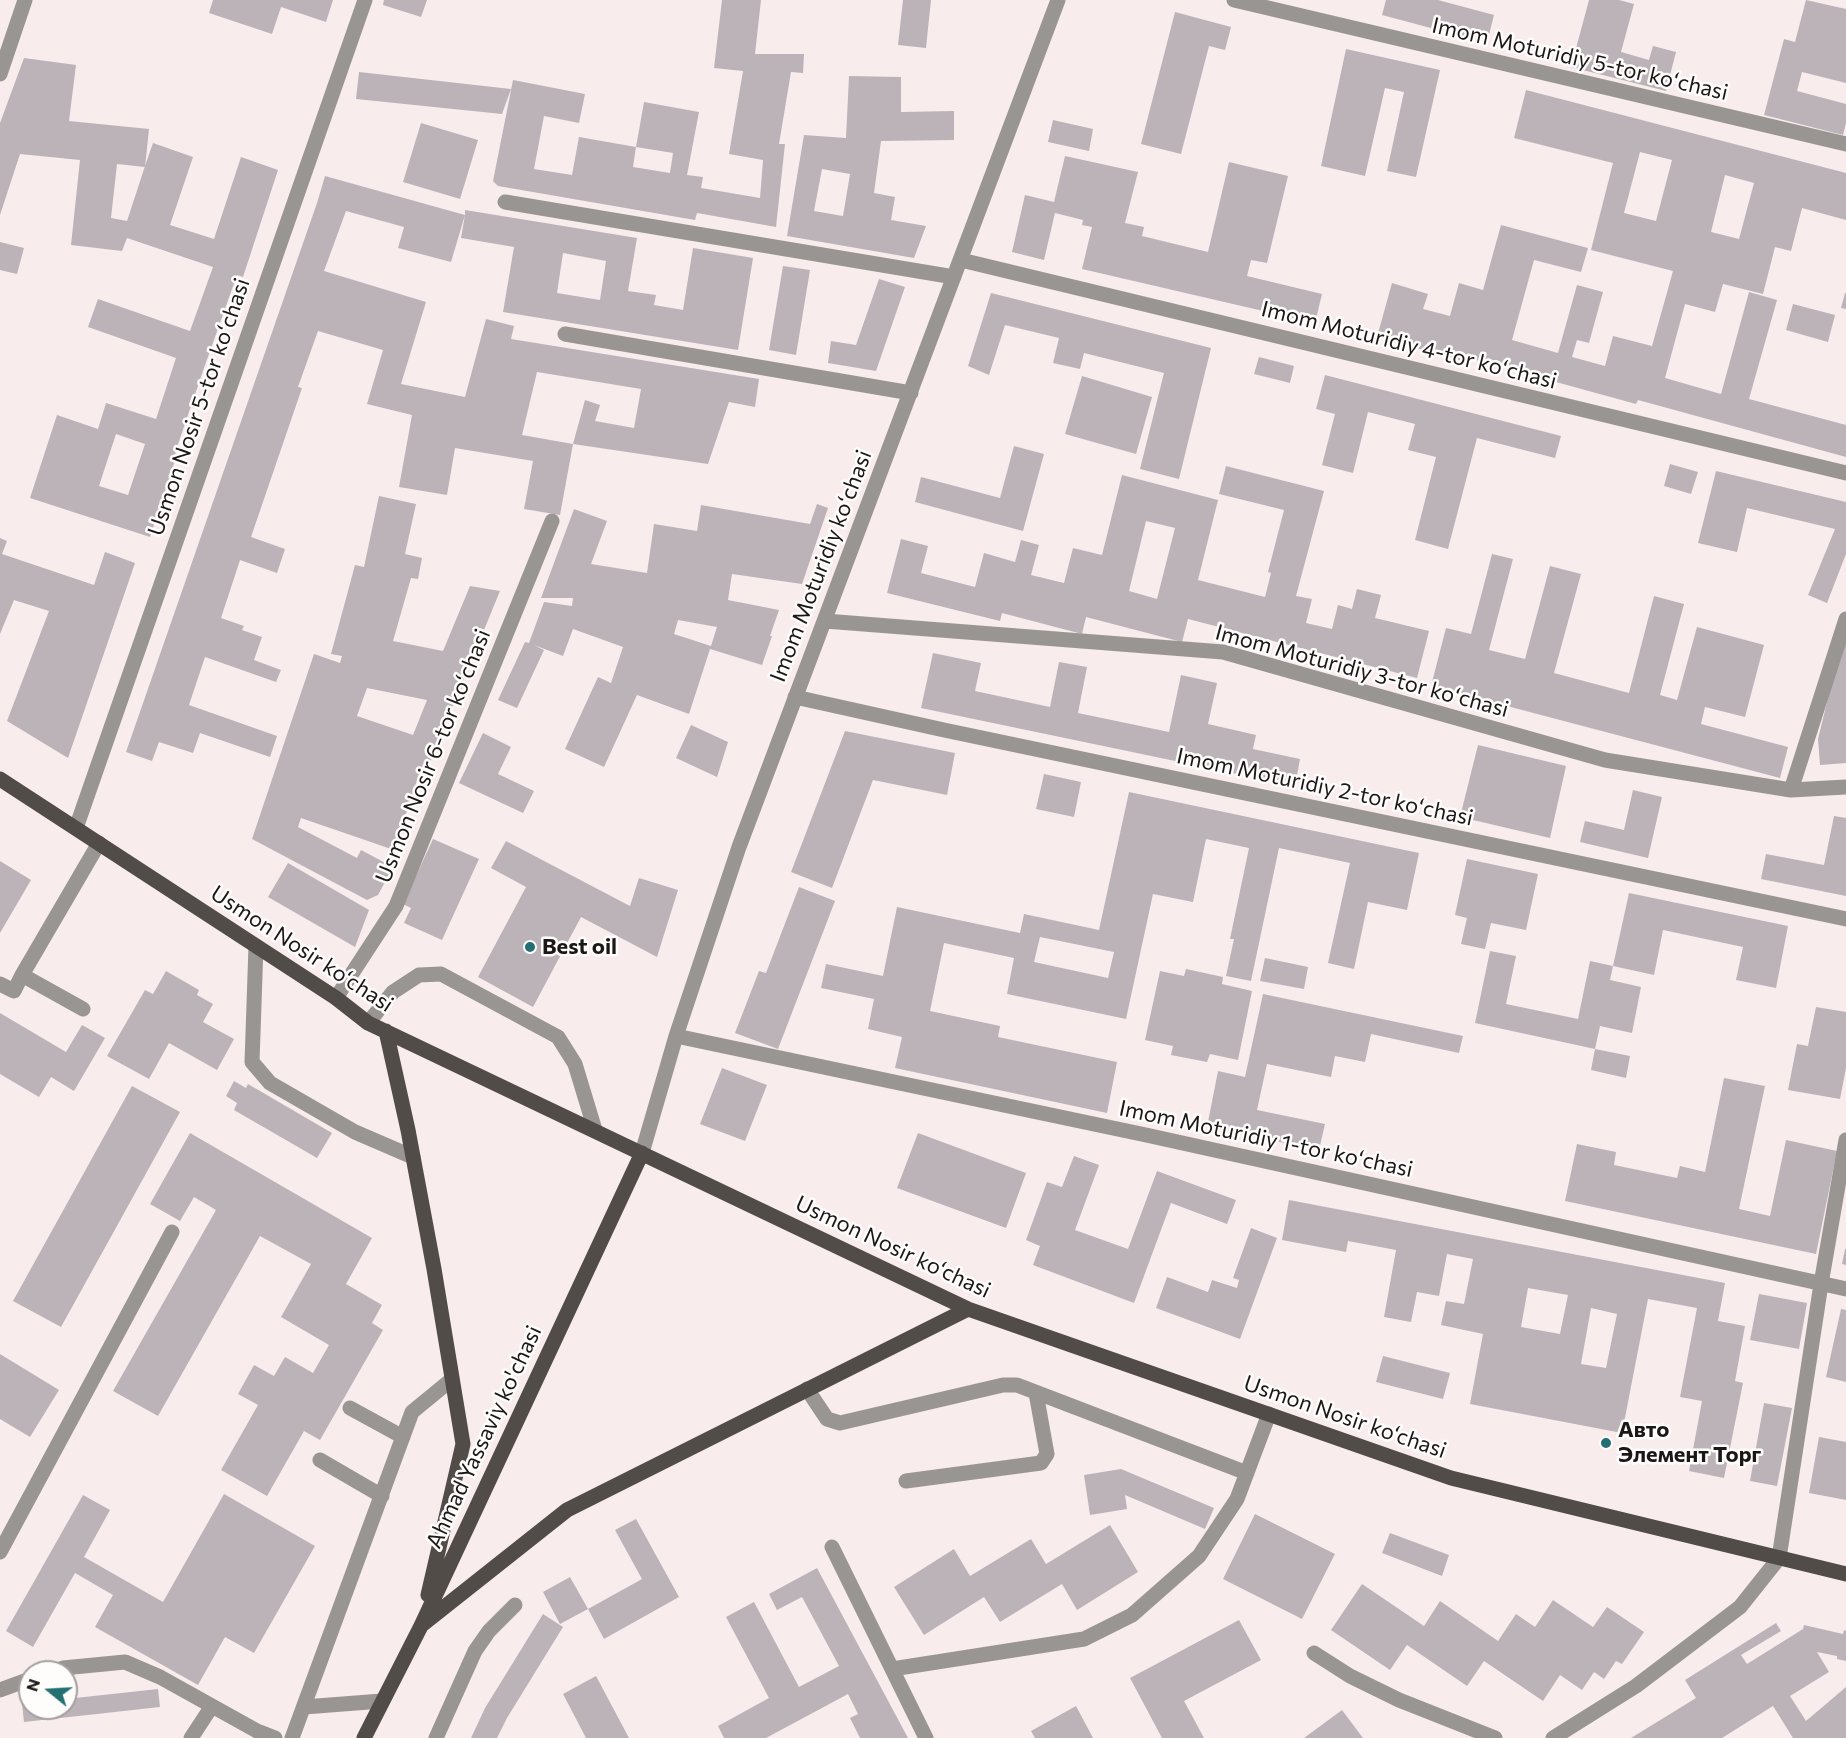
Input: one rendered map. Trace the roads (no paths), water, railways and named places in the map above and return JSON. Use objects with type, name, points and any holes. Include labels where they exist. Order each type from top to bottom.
[{"type":"main road","name":"Usmon Nosir ko‘chasi","points":[[0,779],[336,998],[368,1023],[968,1309],[1451,1478],[1846,1574]]},
{"type":"main road","points":[[386,1031],[434,1269],[463,1444],[421,1626]]},
{"type":"main road","name":"Ahmad Yassaviy ko'chasi","points":[[364,1738],[421,1626],[642,1153]]},
{"type":"main road","points":[[421,1626],[567,1510],[968,1309]]},
{"type":"street","points":[[0,74],[25,0]]},
{"type":"street","name":"Usmon Nosir 5-tor koʻchasi","points":[[76,828],[365,0]]},
{"type":"street","name":"Imom Moturidiy koʻchasi","points":[[642,1153],[676,1036],[740,847],[1058,0]]},
{"type":"street","name":"Imom Moturidiy 5-tor koʻchasi","points":[[1234,0],[1846,144]]},
{"type":"street","points":[[505,202],[954,278]]},
{"type":"street","name":"Imom Moturidiy 4-tor koʻchasi","points":[[961,260],[1846,473]]},
{"type":"street","points":[[565,334],[911,393]]},
{"type":"street","name":"Usmon Nosir 6-tor koʻchasi","points":[[336,998],[396,906],[552,521]]},
{"type":"street","points":[[1791,790],[1846,619]]},
{"type":"street","name":"Imom Moturidiy 3-tor koʻchasi","points":[[825,621],[1223,652],[1605,760],[1791,790],[1846,787]]},
{"type":"street","name":"Imom Moturidiy 2-tor koʻchasi","points":[[795,697],[979,738],[1846,919]]},
{"type":"street","points":[[0,984],[14,991],[99,843]]},
{"type":"street","points":[[256,946],[252,1062],[270,1083],[355,1132],[413,1157]]},
{"type":"street","points":[[368,1023],[393,992],[419,975],[441,974],[558,1037],[575,1064],[594,1130]]},
{"type":"street","points":[[22,975],[83,1009]]},
{"type":"street","name":"Imom Moturidiy 1-tor koʻchasi","points":[[676,1036],[1146,1135],[1846,1289]]},
{"type":"street","points":[[1552,1738],[1636,1686],[1740,1607],[1779,1558],[1821,1284],[1846,1140]]},
{"type":"street","points":[[0,1552],[172,1232]]},
{"type":"street","points":[[292,1738],[412,1412],[451,1380]]},
{"type":"street","points":[[807,1389],[827,1419],[840,1423],[1003,1385],[1017,1385],[1247,1473]]},
{"type":"street","points":[[906,1481],[1041,1463],[1047,1454],[1036,1393]]},
{"type":"street","points":[[350,1408],[403,1437]]},
{"type":"street","points":[[892,1669],[1084,1639],[1132,1615],[1199,1556],[1237,1499],[1269,1414]]},
{"type":"street","points":[[320,1460],[382,1496]]},
{"type":"street","points":[[832,1547],[926,1738]]},
{"type":"street","points":[[436,1738],[475,1651],[489,1631],[516,1605]]},
{"type":"street","points":[[1314,1653],[1350,1676],[1399,1700],[1496,1738]]},
{"type":"street","points":[[78,1667],[125,1662],[160,1677],[257,1731],[274,1738]]},
{"type":"street","points":[[0,1690],[18,1683]]},
{"type":"street","points":[[304,1707],[382,1701]]},
{"type":"street","points":[[191,1738],[212,1706]]},
{"type":"place","name":"Best oil","points":[[530,947]]},
{"type":"place","name":"Авто Элемент Торг","points":[[1606,1443]]}]
